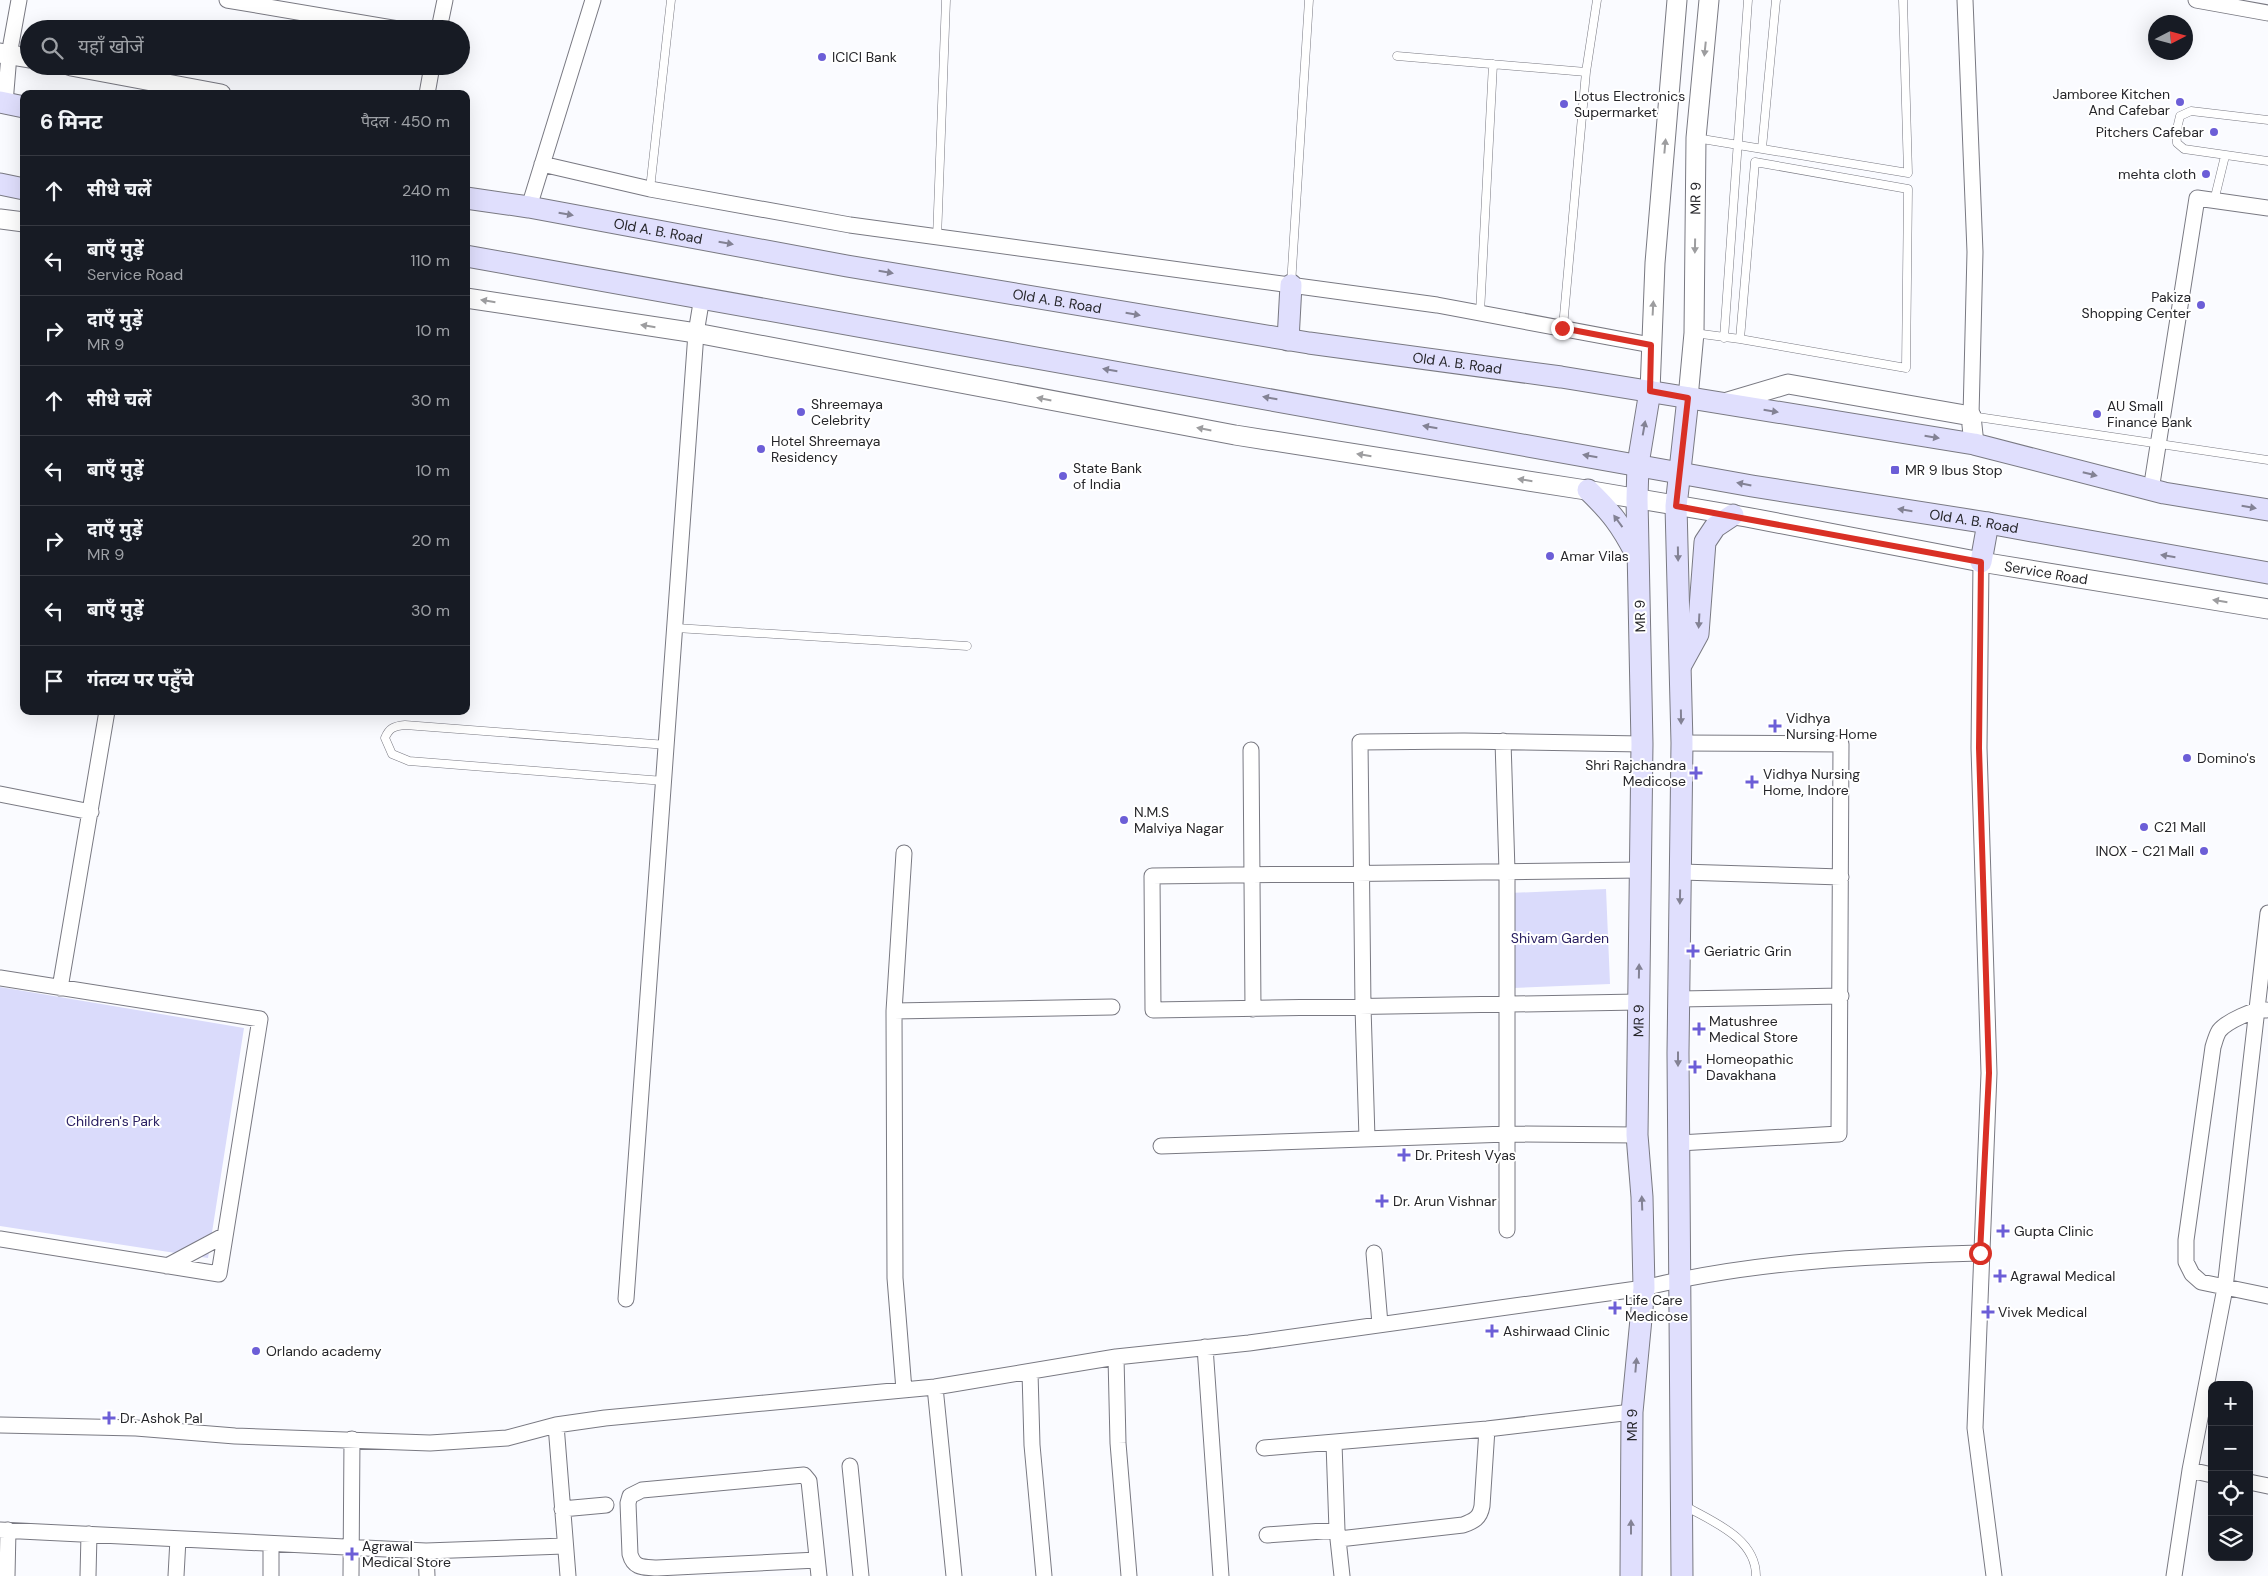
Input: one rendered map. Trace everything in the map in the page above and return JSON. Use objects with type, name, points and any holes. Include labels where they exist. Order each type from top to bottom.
[{"type":"main road","points":[[0,184],[20,188]]},
{"type":"main road","name":"Old A. B. Road","points":[[470,199],[528,207],[847,266],[1288,340],[1561,377],[1688,398]]},
{"type":"main road","points":[[470,257],[1638,464]]},
{"type":"main road","points":[[1288,340],[1291,285]]},
{"type":"main road","name":"MR 9","points":[[1631,1576],[1632,1412],[1644,1288],[1642,1197],[1637,1135],[1642,744],[1637,499],[1638,464],[1650,391]]},
{"type":"main road","points":[[1682,1576],[1679,999],[1682,743],[1676,506],[1688,398],[1974,444],[2151,490],[2268,510]]},
{"type":"main road","name":"Old A. B. Road","points":[[1638,464],[1808,495],[2268,572]]},
{"type":"main road","points":[[1588,490],[1611,512],[1622,526],[1638,558]]},
{"type":"main road","points":[[1680,667],[1698,634],[1705,542],[1715,527],[1733,515]]},
{"type":"main road","points":[[1981,562],[1988,524]]},
{"type":"street","points":[[9,104],[5,54],[19,0]]},
{"type":"street","points":[[228,0],[345,20]]},
{"type":"street","points":[[441,20],[445,0]]},
{"type":"street","points":[[528,207],[593,0]]},
{"type":"street","points":[[1650,391],[1655,263],[1677,0]]},
{"type":"street","name":"MR 9","points":[[1688,398],[1694,333],[1696,138],[1709,0]]},
{"type":"street","points":[[1965,0],[1974,252],[1971,416],[1974,444]]},
{"type":"street","points":[[2196,0],[2268,13]]},
{"type":"street","points":[[5,54],[20,56]]},
{"type":"street","points":[[119,75],[199,90]]},
{"type":"street","points":[[428,90],[430,75]]},
{"type":"street","points":[[542,164],[650,189],[937,238],[1437,305],[1651,345]]},
{"type":"street","points":[[2151,490],[2197,198],[2268,208]]},
{"type":"street","points":[[0,219],[20,222]]},
{"type":"street","points":[[626,1299],[696,333],[702,297]]},
{"type":"street","name":"Service Road","points":[[470,299],[696,333],[1236,435],[1588,490],[1733,515],[1981,562],[2268,609]]},
{"type":"street","points":[[1722,404],[1788,384],[1971,416]]},
{"type":"street","points":[[1981,562],[1979,748],[1989,1073],[1974,1428],[1994,1576]]},
{"type":"street","points":[[60,988],[107,715]]},
{"type":"street","points":[[1503,741],[1507,871],[1507,1230]]},
{"type":"street","points":[[1367,1138],[1363,1007],[1360,742],[1503,741],[1642,744]]},
{"type":"street","points":[[1679,1144],[1839,1134],[1841,996],[1841,744],[1682,743]]},
{"type":"street","points":[[1251,750],[1253,1009]]},
{"type":"street","points":[[0,794],[91,812]]},
{"type":"street","points":[[904,852],[894,1011],[895,1278],[904,1390]]},
{"type":"street","points":[[1639,1002],[1153,1010],[1152,876],[1252,873],[1362,874],[1641,870]]},
{"type":"street","points":[[1681,872],[1841,876]]},
{"type":"street","points":[[2174,1576],[2190,1470],[2225,1288],[2263,1010],[2268,914]]},
{"type":"street","points":[[0,978],[260,1019],[219,1274],[0,1239]]},
{"type":"street","points":[[1679,999],[1841,996]]},
{"type":"street","points":[[894,1011],[1112,1006]]},
{"type":"street","points":[[2263,1010],[2224,1026],[2218,1033],[2214,1046],[2186,1240],[2186,1262],[2192,1274],[2201,1282],[2268,1296]]},
{"type":"street","points":[[1161,1146],[1508,1134],[1637,1135]]},
{"type":"street","points":[[167,1266],[226,1235]]},
{"type":"street","points":[[1374,1253],[1380,1324]]},
{"type":"street","points":[[0,1425],[136,1428],[235,1436],[430,1443],[507,1438],[556,1425],[615,1417],[935,1387],[1116,1357],[1205,1347],[1644,1288],[1681,1279],[1780,1266],[1889,1255],[1980,1253]]},
{"type":"street","points":[[1205,1347],[1220,1576]]},
{"type":"street","points":[[1116,1357],[1118,1443],[1129,1576]]},
{"type":"street","points":[[1030,1372],[1032,1445],[1044,1576]]},
{"type":"street","points":[[935,1387],[954,1576]]},
{"type":"street","points":[[1264,1448],[1487,1429],[1632,1412]]},
{"type":"street","points":[[556,1425],[564,1546],[568,1576]]},
{"type":"street","points":[[1267,1535],[1338,1534],[1463,1525],[1481,1514],[1487,1429]]},
{"type":"street","points":[[351,1576],[352,1439]]},
{"type":"street","points":[[1334,1443],[1342,1576]]},
{"type":"street","points":[[850,1466],[861,1576]]},
{"type":"street","points":[[2190,1470],[2208,1474]]},
{"type":"street","points":[[817,1560],[657,1568],[636,1566],[632,1562],[630,1554],[628,1503],[630,1496],[642,1490],[804,1475],[810,1482],[819,1576]]},
{"type":"street","points":[[2253,1483],[2268,1486]]},
{"type":"street","points":[[562,1509],[606,1505]]},
{"type":"street","points":[[7,1576],[4,1530],[426,1551],[564,1546]]},
{"type":"street","points":[[88,1576],[89,1534]]},
{"type":"street","points":[[176,1576],[178,1540]]},
{"type":"street","points":[[271,1544],[271,1576]]},
{"type":"street","points":[[426,1551],[427,1576]]},
{"type":"lane","points":[[650,189],[671,0]]},
{"type":"lane","points":[[937,238],[946,0]]},
{"type":"lane","points":[[1291,285],[1308,0]]},
{"type":"lane","points":[[1562,328],[1586,72],[1597,0]]},
{"type":"lane","points":[[1724,338],[1748,0]]},
{"type":"lane","points":[[1762,148],[1776,0]]},
{"type":"lane","points":[[1696,138],[1908,173],[1903,0]]},
{"type":"lane","points":[[1396,56],[1586,72]]},
{"type":"lane","points":[[1480,313],[1493,64]]},
{"type":"lane","points":[[2268,120],[2191,111],[2180,116],[2176,133],[2177,143],[2184,149],[2268,161]]},
{"type":"lane","points":[[2214,201],[2225,156]]},
{"type":"lane","points":[[1694,333],[1740,339],[1906,368],[1908,189],[1755,162],[1740,339]]},
{"type":"lane","points":[[1971,416],[2268,460]]},
{"type":"lane","points":[[676,628],[967,646]]},
{"type":"lane","points":[[664,781],[409,761],[392,754],[385,738],[388,730],[396,726],[405,725],[667,745]]},
{"type":"lane","points":[[1681,1503],[1744,1542],[1752,1556],[1756,1576]]},
{"type":"green space","name":"Shivam Garden","points":[[1606,889],[1610,984],[1513,988],[1509,893]]},
{"type":"green space","name":"Children's Park","points":[[0,987],[244,1028],[208,1258],[0,1226]]},
{"type":"place","name":"ICICI Bank","points":[[822,57]]},
{"type":"place","name":"Jamboree Kitchen And Cafebar","points":[[2180,102]]},
{"type":"place","name":"Lotus Electronics Supermarket","points":[[1564,104]]},
{"type":"place","name":"Pitchers Cafebar","points":[[2214,132]]},
{"type":"place","name":"mehta cloth","points":[[2206,174]]},
{"type":"place","name":"Pakiza Shopping Center","points":[[2201,305]]},
{"type":"place","name":"Shreemaya Celebrity","points":[[801,412]]},
{"type":"place","name":"AU Small Finance Bank","points":[[2097,414]]},
{"type":"place","name":"Hotel Shreemaya Residency","points":[[761,449]]},
{"type":"place","name":"MR 9 Ibus Stop","points":[[1895,470]]},
{"type":"place","name":"State Bank of India","points":[[1063,476]]},
{"type":"place","name":"Amar Vilas","points":[[1550,556]]},
{"type":"place","name":"Vidhya Nursing Home","points":[[1775,726]]},
{"type":"place","name":"Domino's","points":[[2187,758]]},
{"type":"place","name":"Shri Rajchandra Medicose","points":[[1696,773]]},
{"type":"place","name":"Vidhya Nursing Home, Indore","points":[[1752,782]]},
{"type":"place","name":"N.M.S Malviya Nagar","points":[[1124,820]]},
{"type":"place","name":"C21 Mall","points":[[2144,827]]},
{"type":"place","name":"INOX - C21 Mall","points":[[2204,851]]},
{"type":"place","name":"Geriatric Grin","points":[[1693,951]]},
{"type":"place","name":"Matushree Medical Store","points":[[1699,1029]]},
{"type":"place","name":"Homeopathic Davakhana","points":[[1695,1067]]},
{"type":"place","name":"Dr. Pritesh Vyas","points":[[1404,1155]]},
{"type":"place","name":"Dr. Arun Vishnar","points":[[1382,1201]]},
{"type":"place","name":"Gupta Clinic","points":[[2003,1231]]},
{"type":"place","name":"Agrawal Medical","points":[[2000,1276]]},
{"type":"place","name":"Life Care Medicose","points":[[1615,1308]]},
{"type":"place","name":"Vivek Medical","points":[[1988,1312]]},
{"type":"place","name":"Ashirwaad Clinic","points":[[1492,1331]]},
{"type":"place","name":"Orlando academy","points":[[256,1351]]},
{"type":"place","name":"Dr. Ashok Pal","points":[[109,1418]]},
{"type":"place","name":"Agrawal Medical Store","points":[[352,1554]]},
{"type":"route","points":[[1562,328],[1651,345],[1650,391],[1688,398],[1676,506],[1746,517],[1981,562],[1979,748],[1988,977],[1989,1073],[1980,1253]]}]
